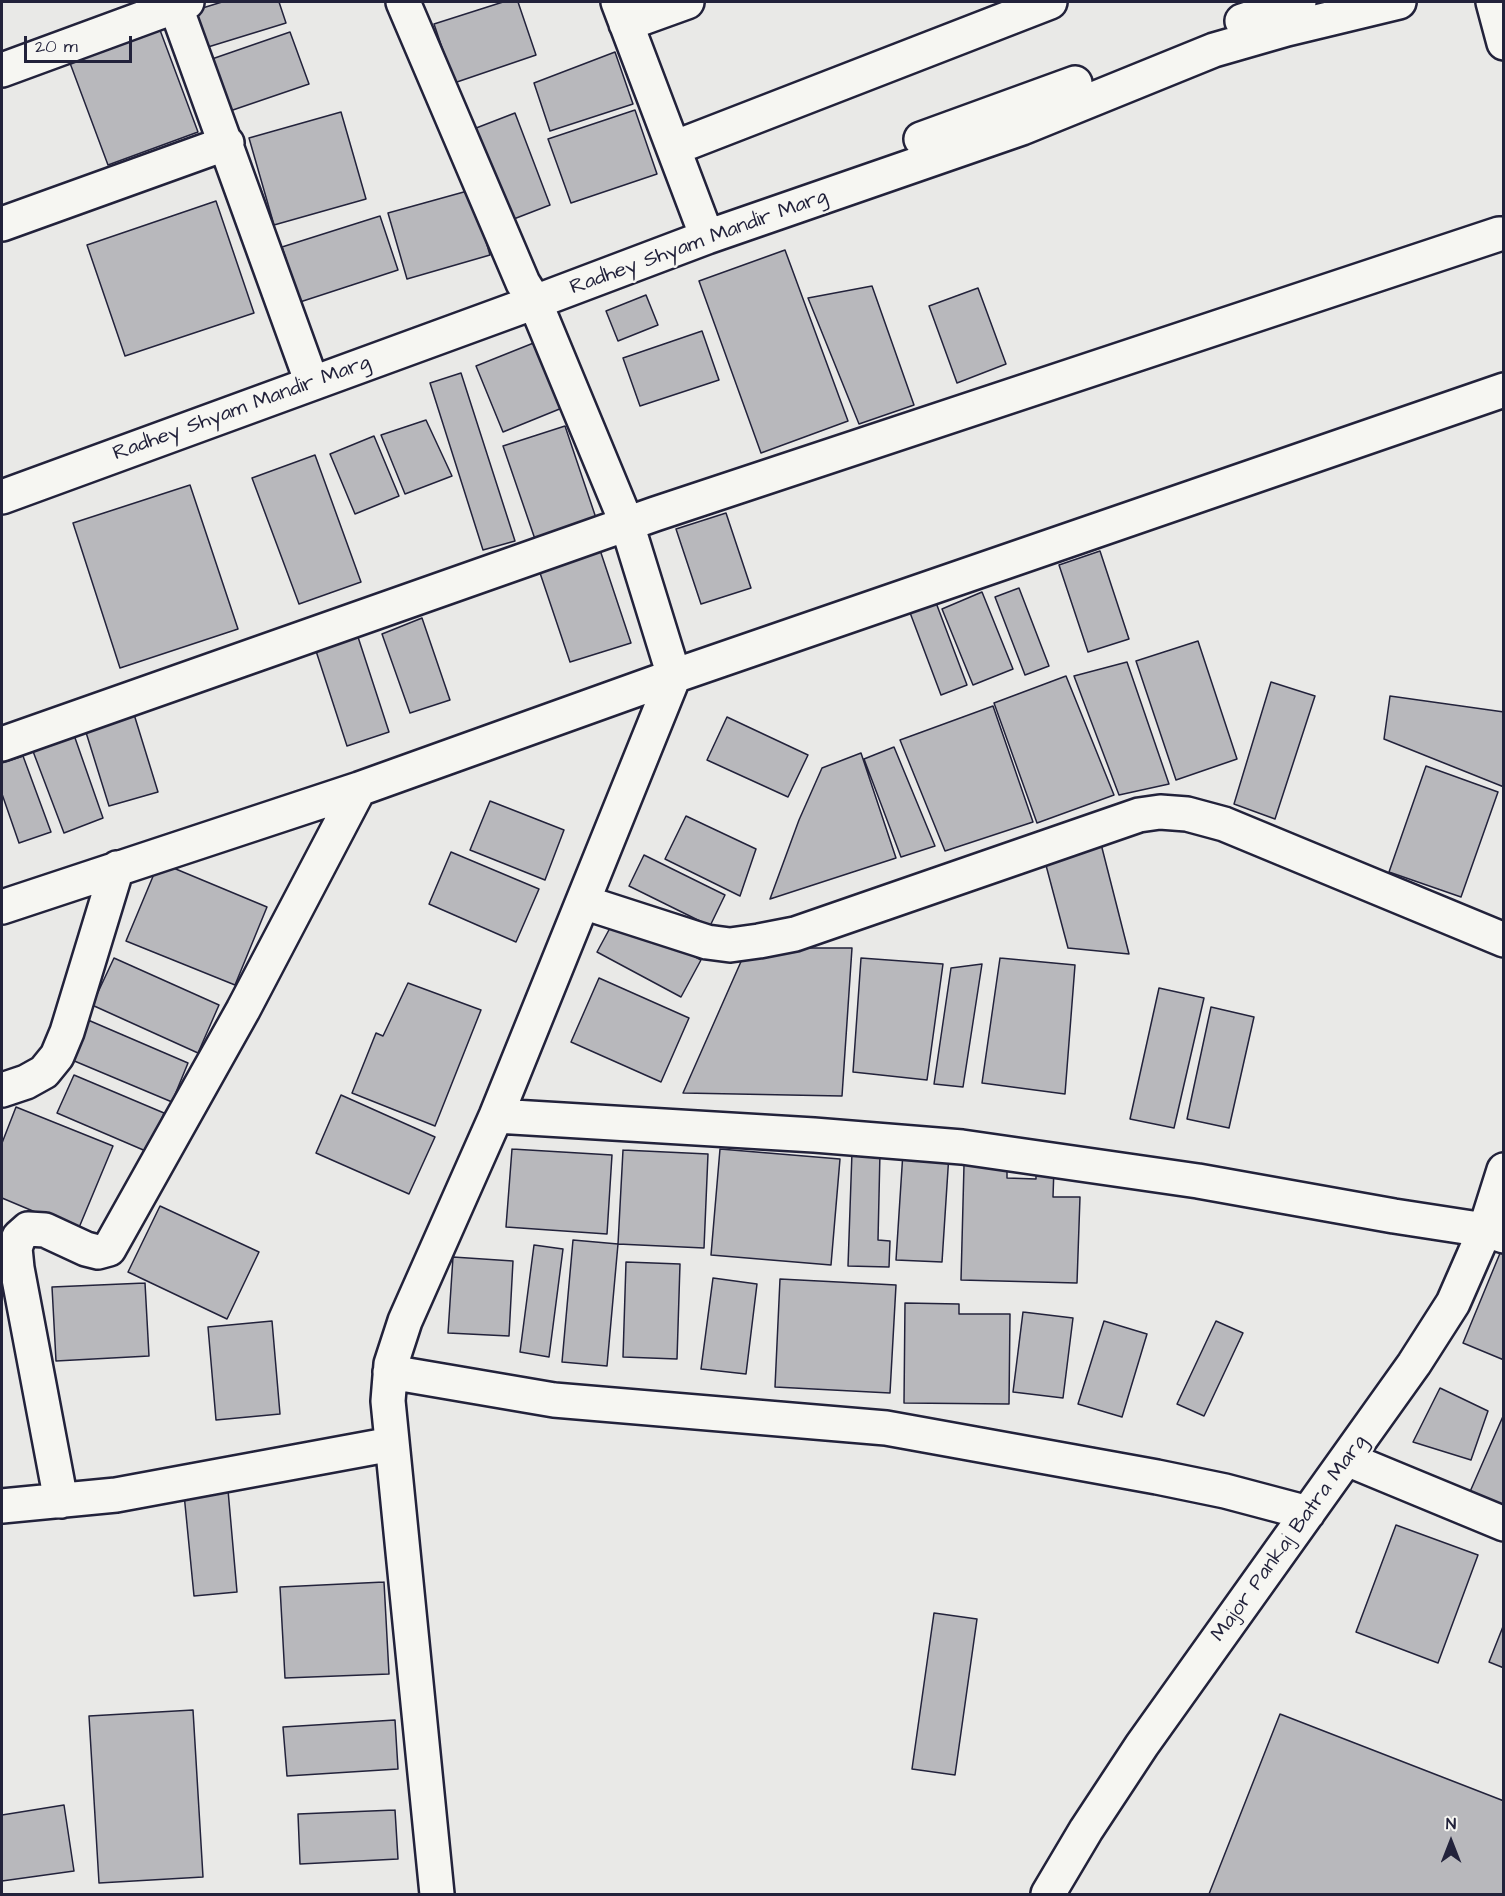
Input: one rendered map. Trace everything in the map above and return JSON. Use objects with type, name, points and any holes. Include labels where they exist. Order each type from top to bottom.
[{"type":"street","points":[[403,2],[627,524],[674,676],[496,1116],[405,1321],[391,1364],[388,1401],[437,1894]]},
{"type":"street","points":[[687,2],[622,13],[704,229]]},
{"type":"street","points":[[674,148],[1050,2]]},
{"type":"street","name":"Radhey Shyam Mandir Marg","points":[[2,479],[308,373],[704,229],[1299,2]]},
{"type":"street","name":"Radhey Shyam Mandir Marg","points":[[704,229],[1022,128],[1214,50],[1287,29],[1400,2]]},
{"type":"street","points":[[1493,2],[1503,43]]},
{"type":"street","points":[[2,70],[179,3],[308,373]]},
{"type":"street","points":[[2,224],[227,143]]},
{"type":"street","points":[[2,744],[627,524],[1442,252],[1503,234]]},
{"type":"street","name":"Radhey Shyam Mandir Marg","points":[[2,496],[308,373]]},
{"type":"street","points":[[2,907],[359,789],[674,676],[1503,390]]},
{"type":"street","points":[[61,1501],[17,1268],[15,1248],[19,1237],[28,1229],[45,1230],[86,1249],[98,1252],[110,1249],[243,1010],[359,789]]},
{"type":"street","points":[[583,902],[707,942],[730,945],[795,934],[1139,815],[1160,812],[1187,814],[1224,824],[1503,940]]},
{"type":"street","points":[[2,1090],[26,1082],[44,1072],[57,1056],[67,1032],[117,868]]},
{"type":"street","points":[[496,1116],[814,1135],[962,1147],[1198,1181],[1494,1233]]},
{"type":"street","name":"Major Pankaj Batra Marg","points":[[1048,1894],[1086,1830],[1142,1745],[1414,1364],[1453,1304],[1494,1233],[1503,1170]]},
{"type":"street","points":[[390,1372],[554,1400],[886,1428],[1157,1477],[1225,1491],[1308,1513]]},
{"type":"street","points":[[2,1506],[116,1495],[392,1444]]},
{"type":"street","points":[[1347,1459],[1503,1524]]},
{"type":"building","points":[[222,2],[279,2],[286,23],[208,47],[196,10]]},
{"type":"building","points":[[503,2],[518,2],[536,55],[454,83],[434,24]]},
{"type":"building","points":[[157,22],[198,132],[108,165],[67,55]]},
{"type":"building","points":[[290,32],[309,84],[227,112],[209,60]]},
{"type":"building","points":[[615,52],[633,104],[550,131],[534,83]]},
{"type":"building","points":[[635,110],[657,174],[571,203],[548,139]]},
{"type":"building","points":[[341,112],[366,199],[274,225],[249,138]]},
{"type":"building","points":[[515,113],[550,205],[506,222],[471,130]]},
{"type":"building","points":[[471,190],[490,255],[407,279],[388,213]]},
{"type":"building","points":[[216,201],[254,313],[125,356],[87,245]]},
{"type":"building","points":[[380,216],[398,270],[300,302],[282,247]]},
{"type":"building","points":[[785,250],[848,421],[761,453],[699,281]]},
{"type":"building","points":[[872,286],[914,405],[859,424],[808,298]]},
{"type":"building","points":[[978,288],[1006,364],[957,383],[929,306]]},
{"type":"building","points":[[646,295],[658,325],[618,341],[606,311]]},
{"type":"building","points":[[702,331],[719,380],[640,406],[623,358]]},
{"type":"building","points":[[536,342],[562,408],[503,432],[476,366]]},
{"type":"building","points":[[461,373],[515,541],[483,550],[430,383]]},
{"type":"building","points":[[426,420],[452,476],[405,494],[381,435]]},
{"type":"building","points":[[565,426],[598,524],[537,545],[503,446]]},
{"type":"building","points":[[374,436],[399,496],[355,514],[330,454]]},
{"type":"building","points":[[315,455],[361,582],[299,604],[252,478]]},
{"type":"building","points":[[190,485],[238,629],[120,668],[73,523]]},
{"type":"building","points":[[726,513],[751,588],[701,604],[676,529]]},
{"type":"building","points":[[600,550],[631,643],[570,662],[539,570]]},
{"type":"building","points":[[1100,551],[1129,639],[1088,652],[1059,565]]},
{"type":"building","points":[[1019,588],[1049,666],[1025,675],[995,597]]},
{"type":"building","points":[[982,592],[1013,669],[973,685],[942,609]]},
{"type":"building","points":[[935,600],[967,685],[941,695],[909,610]]},
{"type":"building","points":[[422,618],[450,700],[410,713],[382,634]]},
{"type":"building","points":[[358,637],[389,732],[347,746],[316,651]]},
{"type":"building","points":[[1198,641],[1237,759],[1176,780],[1136,661]]},
{"type":"building","points":[[1127,662],[1169,784],[1119,795],[1074,676]]},
{"type":"building","points":[[1066,676],[1114,795],[1037,823],[994,703]]},
{"type":"building","points":[[1271,682],[1315,696],[1275,819],[1234,804]]},
{"type":"building","points":[[1390,696],[1504,712],[1504,787],[1384,739]]},
{"type":"building","points":[[993,706],[1033,822],[945,851],[900,740]]},
{"type":"building","points":[[133,711],[158,792],[109,806],[84,726]]},
{"type":"building","points":[[727,717],[808,755],[788,797],[707,760]]},
{"type":"building","points":[[74,735],[103,818],[64,833],[31,746]]},
{"type":"building","points":[[894,747],[935,846],[901,857],[864,759]]},
{"type":"building","points":[[861,753],[896,858],[770,899],[799,820],[822,768]]},
{"type":"building","points":[[23,756],[51,832],[19,843],[2,794],[2,763]]},
{"type":"building","points":[[1426,766],[1498,792],[1461,897],[1389,872]]},
{"type":"building","points":[[490,801],[564,830],[545,880],[470,850]]},
{"type":"building","points":[[686,816],[756,849],[740,896],[665,859]]},
{"type":"building","points":[[1100,840],[1129,954],[1068,948],[1043,854]]},
{"type":"building","points":[[451,852],[539,889],[516,942],[429,904]]},
{"type":"building","points":[[644,855],[725,895],[710,926],[629,886]]},
{"type":"building","points":[[159,862],[267,907],[235,985],[126,941]]},
{"type":"building","points":[[617,915],[701,960],[681,997],[597,952]]},
{"type":"building","points":[[747,948],[852,948],[842,1096],[683,1093]]},
{"type":"building","points":[[114,958],[219,1005],[198,1053],[92,1005]]},
{"type":"building","points":[[861,958],[943,964],[927,1080],[853,1072]]},
{"type":"building","points":[[1000,958],[1075,965],[1065,1094],[982,1083]]},
{"type":"building","points":[[982,964],[963,1087],[934,1084],[951,968]]},
{"type":"building","points":[[599,978],[689,1018],[661,1082],[571,1042]]},
{"type":"building","points":[[408,983],[481,1010],[435,1126],[352,1093],[376,1033],[383,1036]]},
{"type":"building","points":[[1159,988],[1204,998],[1174,1128],[1130,1119]]},
{"type":"building","points":[[1211,1007],[1254,1017],[1229,1128],[1187,1119]]},
{"type":"building","points":[[88,1020],[188,1063],[172,1102],[72,1060]]},
{"type":"building","points":[[74,1075],[164,1113],[148,1152],[57,1113]]},
{"type":"building","points":[[341,1095],[435,1137],[409,1194],[316,1153]]},
{"type":"building","points":[[16,1107],[113,1146],[78,1230],[2,1198],[2,1143]]},
{"type":"building","points":[[512,1149],[612,1155],[607,1234],[506,1227]]},
{"type":"building","points":[[720,1149],[840,1159],[831,1265],[711,1255]]},
{"type":"building","points":[[623,1150],[708,1154],[704,1248],[618,1244]]},
{"type":"building","points":[[852,1152],[880,1152],[878,1240],[890,1241],[889,1267],[848,1266]]},
{"type":"building","points":[[903,1152],[949,1154],[942,1262],[896,1260]]},
{"type":"building","points":[[964,1165],[1007,1166],[1007,1178],[1036,1179],[1036,1166],[1054,1167],[1053,1197],[1080,1197],[1077,1283],[961,1280]]},
{"type":"building","points":[[160,1206],[259,1252],[227,1319],[128,1272]]},
{"type":"building","points":[[573,1240],[618,1244],[607,1366],[562,1362]]},
{"type":"building","points":[[534,1245],[563,1249],[549,1357],[520,1352]]},
{"type":"building","points":[[1504,1247],[1504,1360],[1463,1343]]},
{"type":"building","points":[[453,1257],[513,1261],[509,1336],[448,1333]]},
{"type":"building","points":[[626,1262],[680,1264],[677,1359],[623,1357]]},
{"type":"building","points":[[713,1278],[757,1284],[746,1374],[701,1369]]},
{"type":"building","points":[[780,1279],[896,1285],[890,1393],[775,1387]]},
{"type":"building","points":[[145,1283],[149,1356],[56,1361],[52,1287]]},
{"type":"building","points":[[905,1303],[959,1304],[959,1314],[1010,1314],[1009,1404],[904,1403]]},
{"type":"building","points":[[1023,1312],[1073,1318],[1063,1398],[1013,1392]]},
{"type":"building","points":[[272,1321],[280,1414],[216,1420],[208,1327]]},
{"type":"building","points":[[1104,1321],[1147,1334],[1122,1417],[1078,1404]]},
{"type":"building","points":[[1216,1321],[1243,1333],[1204,1416],[1177,1404]]},
{"type":"building","points":[[1440,1388],[1488,1411],[1471,1460],[1413,1442]]},
{"type":"building","points":[[1504,1414],[1504,1508],[1469,1494]]},
{"type":"building","points":[[228,1490],[237,1592],[194,1596],[184,1494]]},
{"type":"building","points":[[1396,1525],[1478,1555],[1438,1663],[1356,1632]]},
{"type":"building","points":[[384,1582],[389,1674],[285,1678],[280,1587]]},
{"type":"building","points":[[934,1613],[977,1619],[955,1775],[912,1769]]},
{"type":"building","points":[[1504,1624],[1504,1668],[1489,1662]]},
{"type":"building","points":[[193,1710],[203,1877],[99,1883],[89,1716]]},
{"type":"building","points":[[1280,1714],[1504,1801],[1504,1894],[1209,1894]]},
{"type":"building","points":[[395,1720],[398,1769],[287,1776],[283,1727]]},
{"type":"building","points":[[64,1805],[74,1871],[2,1881],[2,1815]]},
{"type":"building","points":[[395,1810],[398,1859],[300,1864],[298,1814]]}]
